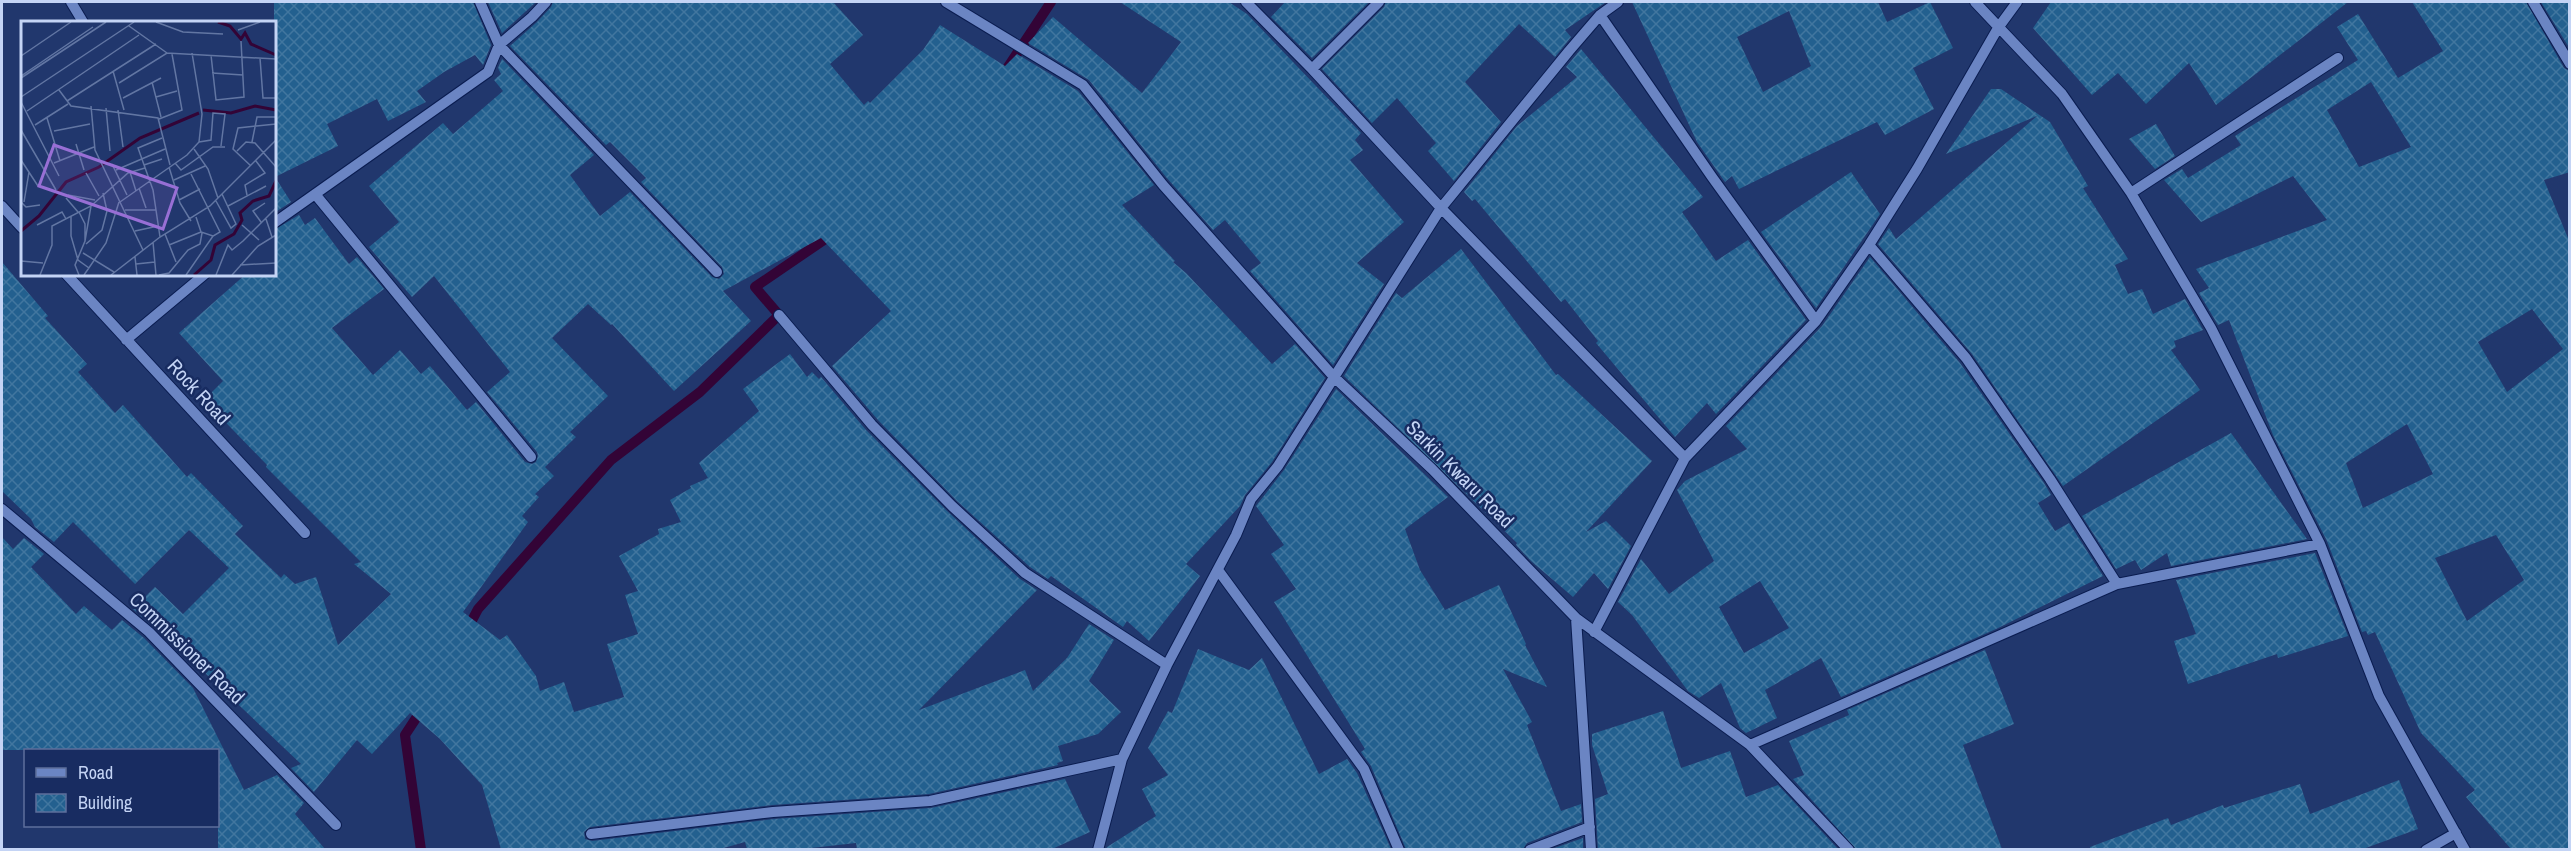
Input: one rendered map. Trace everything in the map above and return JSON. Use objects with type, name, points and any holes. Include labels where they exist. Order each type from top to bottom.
[{"type":"street","points":[[71,2],[82,21]]},
{"type":"street","points":[[480,2],[499,45],[717,272]]},
{"type":"street","points":[[276,222],[488,72],[499,45],[546,2]]},
{"type":"street","name":"Sarkin Kwaru Road","points":[[947,2],[1083,85],[1163,185],[1334,377],[1431,469],[1576,618],[1750,745],[1849,849]]},
{"type":"street","points":[[1246,2],[1312,69],[1441,208],[1685,458]]},
{"type":"street","points":[[1312,69],[1379,2]]},
{"type":"street","points":[[1098,849],[1122,759],[1167,665],[1218,570],[1251,499],[1278,466],[1441,208],[1600,15],[1618,2]]},
{"type":"street","points":[[1975,2],[2062,94],[2131,193],[2211,328],[2320,544],[2379,696],[2465,849]]},
{"type":"street","points":[[1594,632],[1685,458],[1815,321],[1869,245],[1917,169],[1998,28],[2017,2]]},
{"type":"street","points":[[2534,2],[2570,64]]},
{"type":"street","points":[[1600,15],[1815,321]]},
{"type":"street","points":[[2131,193],[2338,58]]},
{"type":"street","points":[[315,194],[531,457]]},
{"type":"street","points":[[2,206],[21,227]]},
{"type":"street","points":[[1869,245],[1966,358],[2117,584]]},
{"type":"street","name":"Rock Road","points":[[68,276],[305,533]]},
{"type":"street","points":[[126,340],[203,276]]},
{"type":"street","points":[[779,315],[872,425],[952,506],[1025,573],[1167,665]]},
{"type":"street","name":"Commissioner Road","points":[[2,509],[149,632],[336,825]]},
{"type":"street","points":[[1750,745],[2117,584],[2320,544]]},
{"type":"street","points":[[1218,570],[1364,769],[1399,849]]},
{"type":"street","points":[[1576,618],[1591,849]]},
{"type":"street","points":[[591,834],[774,812],[930,801],[1122,759]]},
{"type":"street","points":[[1530,849],[1590,827]]},
{"type":"street","points":[[2426,849],[2456,833]]},
{"type":"building","points":[[274,2],[473,2],[491,45],[483,65],[475,55],[444,72],[417,91],[426,102],[388,121],[377,99],[327,124],[338,146],[276,177],[276,21],[274,21]]},
{"type":"building","points":[[488,2],[536,2],[502,33]]},
{"type":"building","points":[[553,2],[833,2],[863,35],[830,64],[864,105],[868,101],[870,103],[923,50],[940,25],[1005,66],[1017,54],[1078,91],[1154,185],[1122,205],[1175,261],[1173,262],[1272,364],[1295,344],[1325,378],[1272,462],[1245,495],[1240,506],[1186,564],[1200,576],[1149,641],[1127,621],[1123,627],[1051,576],[1048,579],[1030,567],[957,501],[878,420],[832,366],[891,311],[821,238],[723,291],[751,321],[674,391],[612,324],[588,304],[552,338],[608,396],[570,432],[576,437],[545,467],[554,476],[535,494],[539,497],[522,516],[528,522],[463,612],[500,640],[507,635],[536,676],[540,691],[564,682],[574,712],[624,697],[607,644],[638,634],[625,595],[638,591],[619,556],[659,534],[658,529],[681,522],[670,500],[691,488],[690,486],[708,478],[699,463],[759,411],[743,389],[790,354],[807,377],[812,372],[819,379],[821,377],[866,430],[947,511],[1020,579],[1037,590],[919,710],[1025,670],[1033,691],[1067,658],[1089,624],[1114,640],[1089,681],[1121,712],[1098,734],[1058,746],[1063,761],[1057,763],[1058,765],[929,794],[772,805],[590,827],[584,832],[585,839],[592,841],[774,819],[931,808],[1065,779],[1090,832],[1052,849],[857,849],[856,843],[802,849],[747,849],[745,842],[720,849],[501,849],[482,785],[440,739],[410,713],[372,754],[357,740],[314,792],[291,768],[301,764],[168,638],[170,643],[133,609],[155,587],[183,614],[229,568],[189,530],[135,584],[73,522],[54,542],[35,527],[31,519],[2,491],[2,262],[48,316],[45,318],[87,364],[78,372],[115,413],[123,405],[187,477],[191,473],[243,526],[235,534],[281,578],[284,574],[295,584],[316,577],[338,645],[391,594],[354,564],[361,562],[266,467],[267,465],[204,400],[223,381],[179,333],[244,276],[276,276],[276,229],[299,215],[305,225],[315,218],[349,264],[357,257],[384,289],[332,328],[373,375],[400,350],[421,374],[430,366],[467,410],[476,402],[525,462],[532,464],[536,462],[537,452],[487,392],[510,372],[434,276],[412,297],[369,247],[399,222],[369,186],[443,123],[453,134],[503,91],[494,80],[501,74],[498,68],[502,59],[594,155],[570,175],[600,216],[630,192],[712,277],[719,279],[724,274],[722,267],[641,182],[646,178],[610,142],[606,145],[510,46],[551,7]]},
{"type":"building","points":[[1120,2],[1229,2],[1247,14],[1361,133],[1355,140],[1363,150],[1350,160],[1404,222],[1357,263],[1384,284],[1333,365],[1250,271],[1261,263],[1225,220],[1213,230],[1166,177],[1089,80],[1028,43],[1053,17],[1142,93],[1181,42]]},
{"type":"building","points":[[1285,2],[1369,2],[1312,58],[1271,17]]},
{"type":"building","points":[[1386,2],[1606,2],[1565,30],[1571,37],[1555,57],[1519,24],[1465,82],[1501,122],[1454,181],[1428,151],[1436,143],[1397,98],[1372,123],[1322,69],[1384,7]]},
{"type":"building","points":[[1632,2],[1878,2],[1887,22],[1930,2],[1953,48],[1913,68],[1934,109],[1885,135],[1877,122],[1739,189],[1732,176],[1725,182],[1697,142]],"holes":[[[1789,11],[1811,66],[1763,92],[1737,37]]]},
{"type":"building","points":[[2051,2],[2348,2],[2216,105],[2189,63],[2146,104],[2118,73],[2092,95],[2033,28]]},
{"type":"building","points":[[2412,2],[2526,2],[2564,68],[2570,71],[2570,172],[2544,180],[2570,243],[2570,849],[2511,849],[2466,797],[2475,790],[2421,733],[2375,632],[2368,635],[2366,631],[2362,632],[2327,541],[2273,435],[2229,320],[2218,325],[2199,293],[2209,288],[2196,269],[2327,220],[2293,176],[2201,222],[2164,180],[2182,169],[2188,178],[2241,145],[2235,136],[2358,60],[2337,27],[2358,14],[2398,78],[2443,51]],"holes":[[[2371,82],[2411,147],[2359,167],[2327,110]],[[2532,309],[2563,349],[2507,392],[2478,342]],[[2407,424],[2433,474],[2363,508],[2346,463]],[[2496,535],[2524,580],[2467,621],[2435,558]]]},
{"type":"building","points":[[2541,2],[2570,2],[2570,49]]},
{"type":"building","points":[[1581,49],[1703,197],[1682,212],[1716,261],[1748,240],[1806,320],[1716,414],[1707,403],[1675,437],[1596,343],[1598,341],[1565,299],[1561,302],[1475,199],[1472,201],[1464,192],[1517,126],[1577,77],[1566,67]]},
{"type":"building","points":[[1991,89],[2001,89],[2050,122],[2088,186],[2083,188],[2128,259],[2115,265],[2128,294],[2142,289],[2153,314],[2185,299],[2203,330],[2174,341],[2176,347],[2171,350],[2200,390],[2063,486],[1972,354],[1878,244],[1889,228],[1896,239],[2037,116],[1946,154]]},
{"type":"building","points":[[2156,124],[2175,156],[2155,169],[2129,139]]},
{"type":"building","points":[[1851,172],[1880,214],[1816,308],[1761,232]]},
{"type":"building","points":[[276,179],[291,202],[276,212]]},
{"type":"building","points":[[1461,249],[1556,375],[1558,374],[1652,461],[1586,532],[1606,521],[1631,546],[1608,589],[1594,573],[1573,597],[1531,561],[1516,545],[1517,543],[1344,376],[1396,293],[1402,298]]},
{"type":"building","points":[[1870,257],[1960,363],[2044,483],[2051,495],[2038,503],[2055,531],[2069,523],[2103,576],[1996,629],[1841,697],[1821,658],[1765,690],[1777,718],[1746,733],[1740,728],[1721,683],[1699,698],[1688,691],[1632,615],[1618,602],[1641,559],[1669,594],[1714,561],[1677,490],[1685,481],[1747,449],[1726,426],[1822,326]],"holes":[[[1760,581],[1789,628],[1744,653],[1719,607]]]},
{"type":"building","points":[[1336,389],[1448,497],[1405,529],[1420,570],[1445,610],[1499,585],[1525,645],[1547,687],[1503,669],[1532,722],[1527,725],[1561,811],[1581,804],[1582,822],[1527,843],[1523,849],[1406,849],[1371,766],[1361,752],[1365,749],[1274,602],[1296,589],[1271,554],[1284,545],[1256,506],[1284,470]]},
{"type":"building","points":[[2231,433],[2307,539],[2171,566],[2167,553],[2141,570],[2135,560],[2116,569],[2082,516]]},
{"type":"building","points":[[2,537],[13,549],[24,538],[44,554],[31,567],[76,614],[84,606],[112,630],[122,620],[144,638],[193,688],[244,790],[277,775],[304,803],[295,814],[325,849],[218,849],[219,749],[2,750]]},
{"type":"building","points":[[2315,553],[2348,636],[2278,658],[2277,654],[2188,684],[2174,641],[2196,634],[2176,580]]},
{"type":"building","points":[[1198,649],[1249,670],[1262,658],[1319,774],[1347,759],[1357,773],[1391,849],[1106,849],[1156,816],[1142,789],[1168,775],[1148,748],[1168,711],[1172,713]]},
{"type":"building","points":[[1985,650],[2014,724],[1963,745],[2002,849],[1856,849],[1793,779],[1804,775],[1789,741],[1849,715],[1847,710]]},
{"type":"building","points":[[1663,711],[1681,768],[1730,751],[1746,797],[1778,785],[1838,849],[1598,849],[1595,799],[1608,794],[1592,745],[1592,734]]},
{"type":"building","points":[[2399,780],[2418,829],[2363,849],[2090,849],[2090,847],[2168,818],[2171,825],[2223,805],[2224,808],[2300,784],[2310,814]]},
{"type":"building","points":[[1583,838],[1583,849],[1552,849]]},
{"type":"waterway","points":[[1008,67],[1051,2]]},
{"type":"waterway","points":[[467,630],[478,609],[611,460],[700,392],[779,315],[755,287],[834,233]]},
{"type":"waterway","points":[[421,850],[405,735],[424,706]]}]
